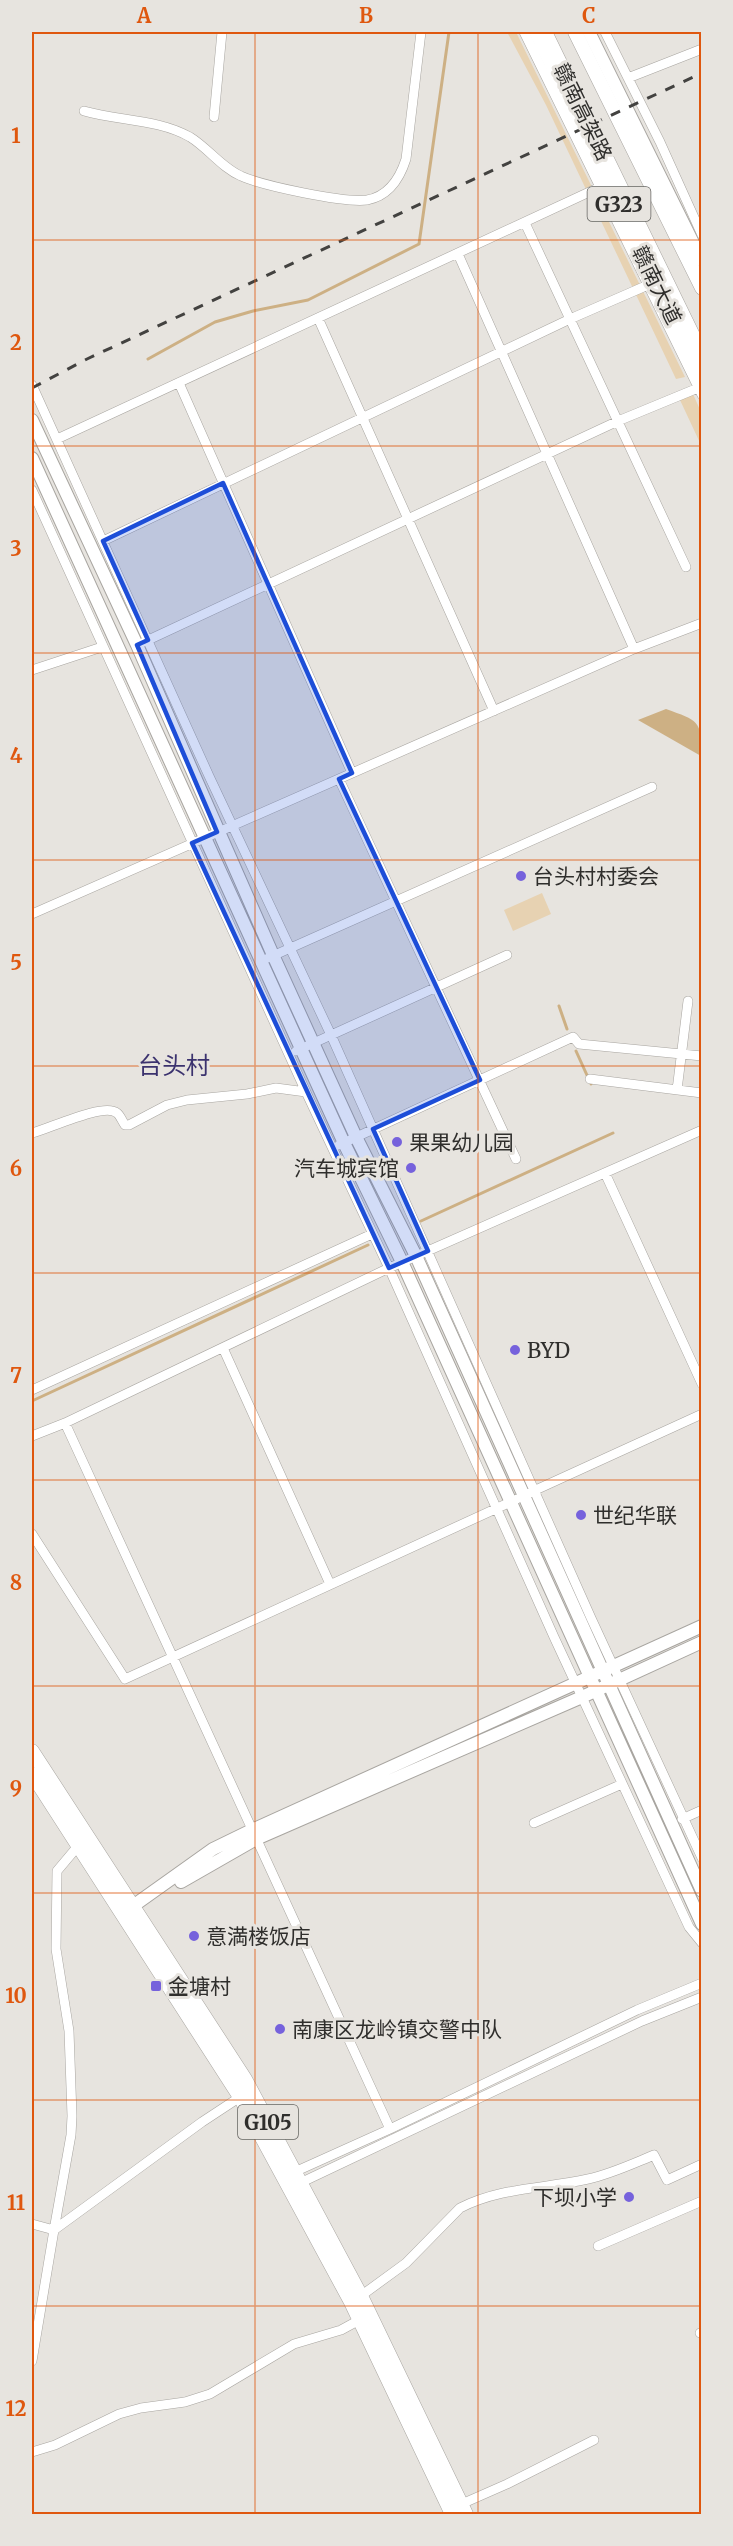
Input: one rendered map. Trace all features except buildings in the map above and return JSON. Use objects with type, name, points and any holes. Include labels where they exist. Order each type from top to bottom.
[{"type":"highway","name":"赣南高架路","points":[[545,32],[702,354]]},
{"type":"highway","name":"赣南高架路","points":[[575,32],[702,288]]},
{"type":"highway","points":[[663,276],[699,382]]},
{"type":"highway","name":"G105","points":[[32,1751],[292,2180]]},
{"type":"highway","name":"G105","points":[[32,1774],[78,1846],[129,1912],[244,2079],[292,2180],[365,2317],[457,2510]]},
{"type":"main road","name":"赣南大道","points":[[535,32],[699,382]]},
{"type":"main road","name":"G323","points":[[589,32],[702,261]]},
{"type":"main road","points":[[32,420],[142,642],[211,835]]},
{"type":"main road","points":[[32,458],[267,958],[302,1048],[344,1143],[402,1262],[503,1505],[596,1691],[702,1924]]},
{"type":"main road","points":[[267,958],[314,1043],[356,1137],[422,1254],[615,1683],[702,1891]]},
{"type":"main road","points":[[129,1912],[254,1834],[702,1626]]},
{"type":"main road","points":[[254,1834],[582,1698],[702,1642]]},
{"type":"street","points":[[214,117],[222,32]]},
{"type":"street","points":[[84,111],[104,117],[153,123],[190,137],[239,176],[268,186],[367,200],[390,189],[401,174],[406,159],[421,32]]},
{"type":"street","points":[[142,642],[699,382],[648,285],[524,32]]},
{"type":"street","points":[[605,32],[702,235]]},
{"type":"street","points":[[628,78],[702,49]]},
{"type":"street","points":[[57,439],[600,187]]},
{"type":"street","points":[[525,223],[686,567]]},
{"type":"street","points":[[458,254],[634,650]]},
{"type":"street","points":[[103,541],[570,319],[648,285]]},
{"type":"street","points":[[318,318],[494,711]]},
{"type":"street","points":[[179,383],[352,773]]},
{"type":"street","points":[[32,385],[103,541],[142,642],[331,1035],[373,1129],[422,1254]]},
{"type":"street","points":[[32,490],[306,1092],[503,1505],[575,1683],[689,1927],[702,1943]]},
{"type":"street","points":[[32,914],[634,650],[702,623]]},
{"type":"street","points":[[32,670],[102,647]]},
{"type":"street","points":[[339,779],[516,1159]]},
{"type":"street","points":[[249,966],[652,787]]},
{"type":"street","points":[[289,1054],[507,955]]},
{"type":"street","points":[[677,1090],[688,1001]]},
{"type":"street","points":[[332,1148],[573,1037],[579,1044],[702,1056]]},
{"type":"street","points":[[590,1079],[702,1093]]},
{"type":"street","points":[[32,1133],[96,1111],[118,1113],[124,1125],[129,1125],[167,1105],[187,1100],[247,1094],[276,1088],[306,1092]]},
{"type":"street","points":[[32,1436],[65,1423],[402,1262],[702,1130]]},
{"type":"street","points":[[605,1173],[702,1384]]},
{"type":"street","points":[[32,1390],[372,1234]]},
{"type":"street","points":[[223,1348],[330,1584]]},
{"type":"street","points":[[32,1534],[125,1678],[702,1414]]},
{"type":"street","points":[[65,1423],[390,2129]]},
{"type":"street","points":[[615,1683],[702,1858]]},
{"type":"street","points":[[534,1823],[622,1784]]},
{"type":"street","points":[[682,1819],[702,1810]]},
{"type":"street","points":[[32,2358],[71,2135],[69,2031],[56,1949],[57,1871],[78,1846]]},
{"type":"street","points":[[292,2180],[390,2129],[637,2010],[702,1983]]},
{"type":"street","points":[[292,2180],[642,2021],[702,1997]]},
{"type":"street","points":[[54,2230],[240,2097]]},
{"type":"street","points":[[356,2299],[406,2263],[460,2208],[472,2202],[515,2189],[587,2180],[654,2155],[668,2180],[702,2164]]},
{"type":"street","points":[[598,2246],[702,2201]]},
{"type":"street","points":[[32,2224],[54,2230]]},
{"type":"street","points":[[32,2452],[54,2445],[119,2414],[141,2408],[185,2403],[210,2394],[294,2343],[340,2330],[365,2317]]},
{"type":"street","points":[[457,2510],[594,2440]]},
{"type":"highlighted area","points":[[223,483],[352,773],[339,779],[480,1080],[373,1129],[428,1251],[389,1268],[372,1234],[192,843],[217,832],[137,645],[148,640],[103,541]]},
{"type":"shaded area","points":[[507,32],[516,32],[685,377],[676,379],[546,105]]},
{"type":"shaded area","points":[[693,394],[701,412],[701,445],[680,400]]},
{"type":"shaded area","points":[[666,709],[696,723],[699,728],[701,756],[638,720]]},
{"type":"shaded area","points":[[542,893],[551,914],[513,931],[504,910]]},
{"type":"waterway","points":[[148,359],[215,322],[253,311],[308,300],[419,244],[449,32]]},
{"type":"waterway","points":[[559,1006],[567,1029]]},
{"type":"waterway","points":[[576,1051],[591,1084]]},
{"type":"waterway","points":[[421,1221],[613,1133]]},
{"type":"waterway","points":[[32,1401],[368,1245]]},
{"type":"railway","points":[[32,388],[87,359],[702,73]]},
{"type":"place","name":"台头村村委会","points":[[521,876]]},
{"type":"place","name":"果果幼儿园","points":[[397,1142]]},
{"type":"place","name":"汽车城宾馆","points":[[411,1168]]},
{"type":"place","name":"BYD","points":[[515,1350]]},
{"type":"place","name":"世纪华联","points":[[581,1515]]},
{"type":"place","name":"意満楼饭店","points":[[194,1936]]},
{"type":"place","name":"金塘村","points":[[156,1986]]},
{"type":"place","name":"南康区龙岭镇交警中队","points":[[280,2029]]},
{"type":"place","name":"下坝小学","points":[[629,2197]]},
{"type":"district","name":"台头村","points":[[174,1065]]}]
